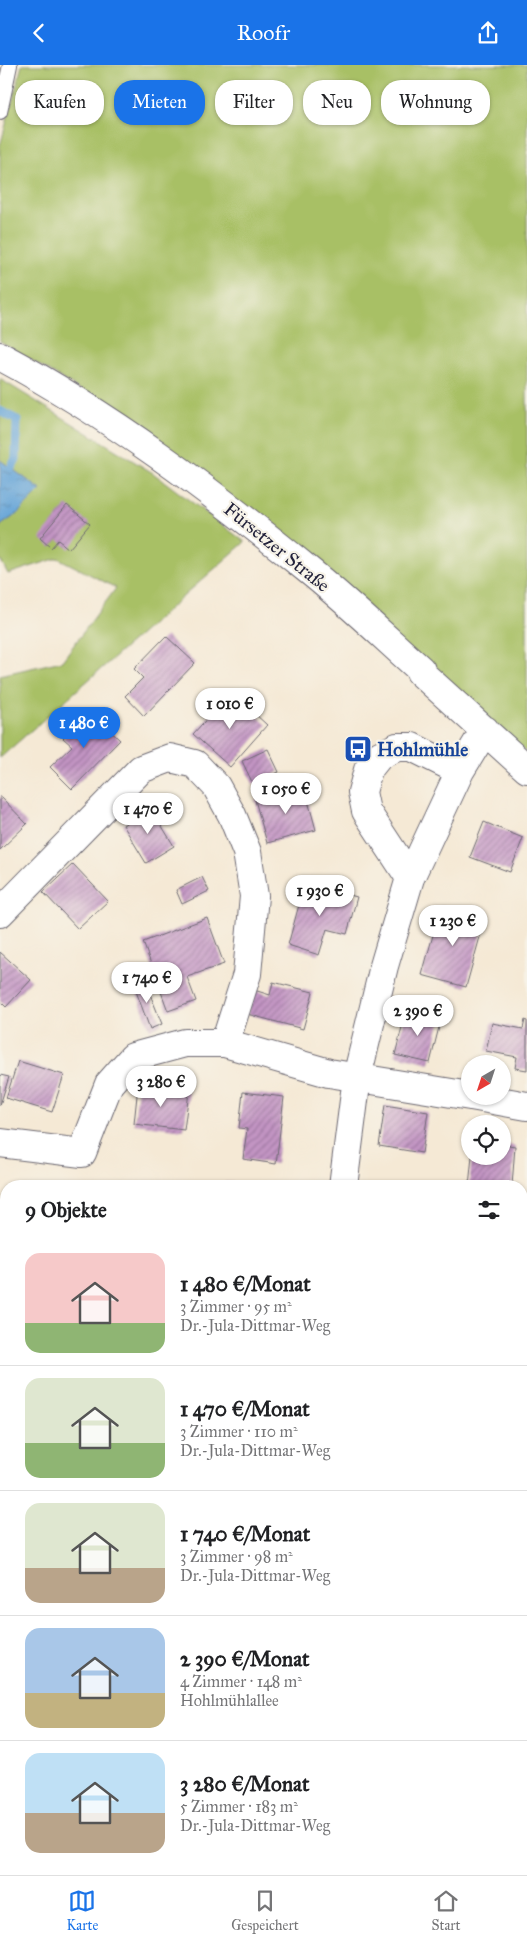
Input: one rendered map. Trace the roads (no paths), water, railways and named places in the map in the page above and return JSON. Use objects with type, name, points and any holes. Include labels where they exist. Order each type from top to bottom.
[{"type":"street","name":"Fürsetzer Straße","points":[[0,356],[37,376],[105,418],[218,500],[309,571],[421,670],[527,769]]},
{"type":"street","points":[[344,1180],[357,1077],[384,966],[410,878],[460,771],[485,731]]},
{"type":"street","points":[[410,878],[366,811],[362,792],[368,770],[380,755],[397,747],[412,747],[460,771]]},
{"type":"street","points":[[0,913],[141,769],[170,759],[195,764],[216,786],[232,815],[247,852],[254,896],[247,974],[225,1043]]},
{"type":"street","points":[[0,1143],[82,1153],[109,1083],[133,1057],[185,1043],[225,1043],[329,1073],[461,1094]]},
{"type":"street","points":[[511,1103],[527,1106]]},
{"type":"lane","points":[[0,112],[10,65]]},
{"type":"water","points":[[0,460],[41,490],[17,514],[0,526]]},
{"type":"waterway","points":[[0,411],[17,420],[16,459],[11,468]]},
{"type":"place","name":"Hohlmühle","points":[[358,749]]}]
